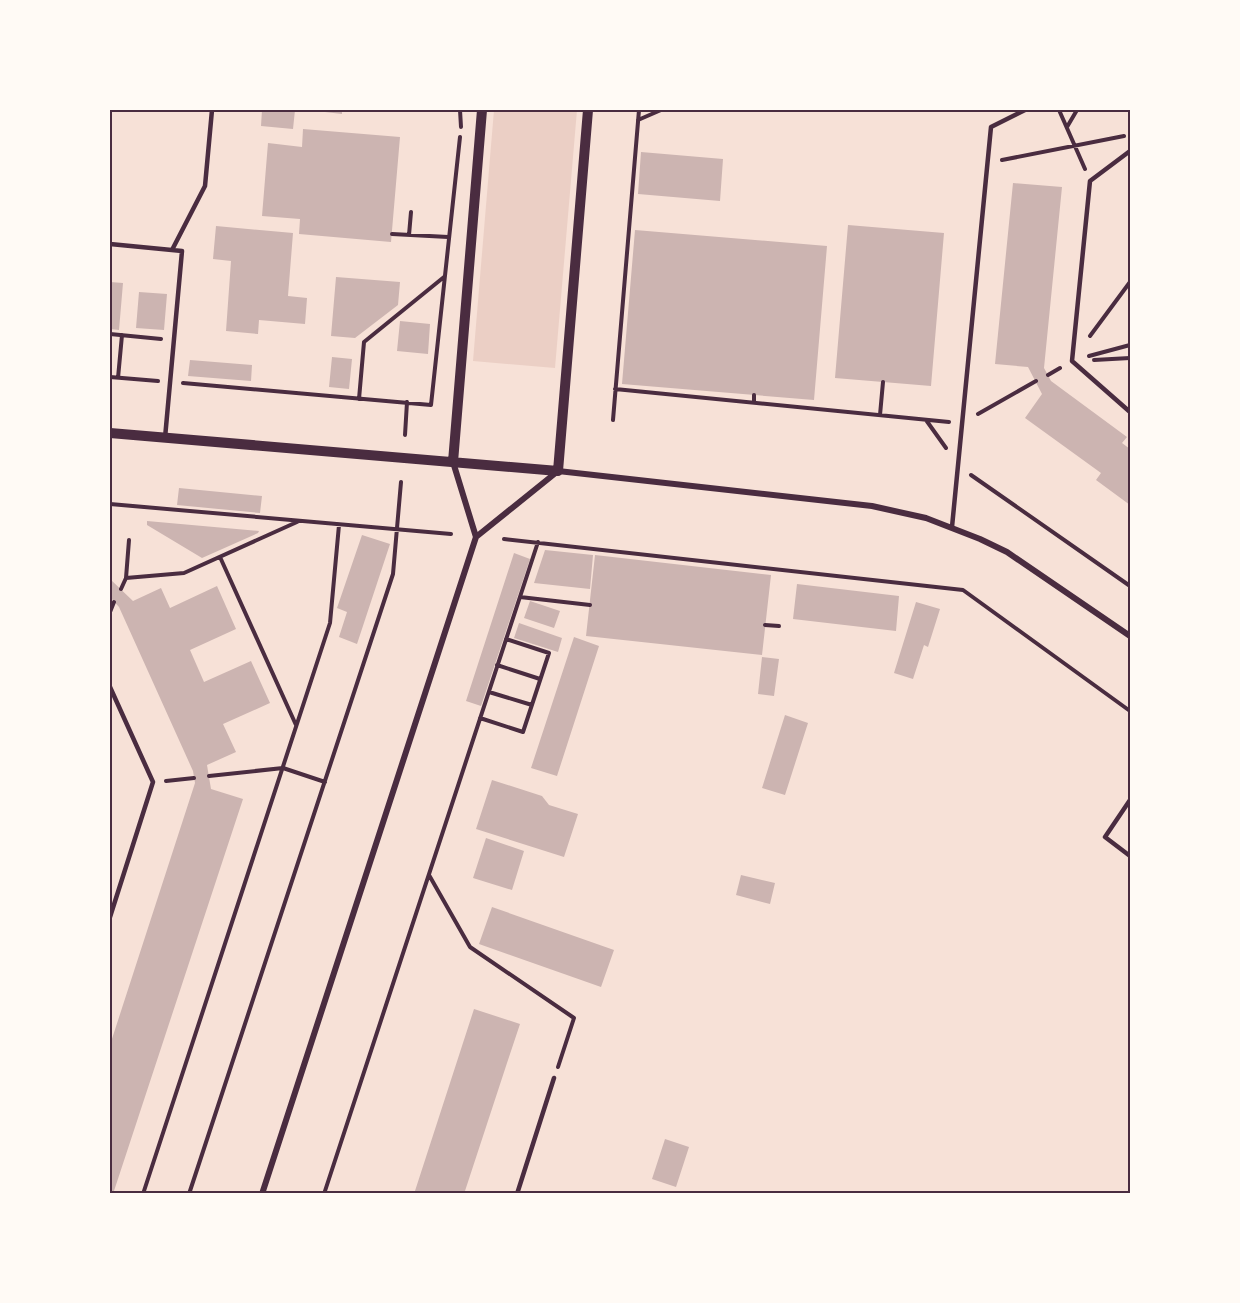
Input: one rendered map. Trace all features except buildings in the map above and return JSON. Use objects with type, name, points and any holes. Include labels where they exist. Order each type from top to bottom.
[{"type":"street","points":[[476,537],[453,462],[482,110]]},
{"type":"street","points":[[261,1194],[476,537],[558,471],[588,110]]},
{"type":"street","points":[[110,433],[558,471],[872,506],[952,527],[1033,568],[1131,636]]},
{"type":"lane","points":[[172,250],[205,186],[212,110]]},
{"type":"lane","points":[[952,527],[991,128],[1025,110]]},
{"type":"lane","points":[[1131,151],[1090,181],[1072,361],[1131,412]]},
{"type":"lane","points":[[110,244],[182,251],[165,438]]},
{"type":"lane","points":[[110,687],[153,782],[110,917]]},
{"type":"lane","points":[[1131,800],[1105,837],[1131,856]]},
{"type":"lane","points":[[516,1194],[554,1078]]},
{"type":"path","points":[[110,377],[431,405],[461,126],[460,110]]},
{"type":"path","points":[[613,420],[639,110]]},
{"type":"path","points":[[638,120],[661,110]]},
{"type":"path","points":[[1059,110],[1090,181]]},
{"type":"path","points":[[1066,128],[1077,110]]},
{"type":"path","points":[[987,162],[1131,135]]},
{"type":"path","points":[[409,235],[411,212]]},
{"type":"path","points":[[392,234],[448,237]]},
{"type":"path","points":[[359,399],[364,342],[445,276]]},
{"type":"path","points":[[1072,361],[1131,282]]},
{"type":"path","points":[[110,334],[174,340]]},
{"type":"path","points":[[118,378],[122,335]]},
{"type":"path","points":[[1072,361],[1131,345]]},
{"type":"path","points":[[1072,361],[1131,358]]},
{"type":"path","points":[[615,389],[962,423],[1036,381]]},
{"type":"path","points":[[880,415],[883,382]]},
{"type":"path","points":[[636,391],[637,385]]},
{"type":"path","points":[[754,394],[754,402]]},
{"type":"path","points":[[405,435],[407,402]]},
{"type":"path","points":[[926,419],[958,466],[1131,586]]},
{"type":"path","points":[[189,1194],[393,574],[401,482]]},
{"type":"path","points":[[110,504],[451,534]]},
{"type":"path","points":[[126,578],[184,573],[299,521]]},
{"type":"path","points":[[143,1194],[330,623],[339,525]]},
{"type":"path","points":[[504,539],[963,590],[1131,711]]},
{"type":"path","points":[[121,589],[126,578],[129,540]]},
{"type":"path","points":[[324,1194],[538,542]]},
{"type":"path","points":[[220,557],[296,726]]},
{"type":"path","points":[[520,597],[590,605]]},
{"type":"path","points":[[110,612],[114,602]]},
{"type":"path","points":[[765,625],[778,626]]},
{"type":"path","points":[[480,718],[523,732],[532,705],[549,653],[506,639]]},
{"type":"path","points":[[497,665],[540,679]]},
{"type":"path","points":[[489,692],[532,705]]},
{"type":"path","points":[[209,776],[283,768],[325,782]]},
{"type":"path","points":[[153,782],[194,778]]},
{"type":"path","points":[[428,875],[470,947],[574,1018],[554,1078]]},
{"type":"shaded area","points":[[494,110],[577,110],[555,368],[473,361]]}]
